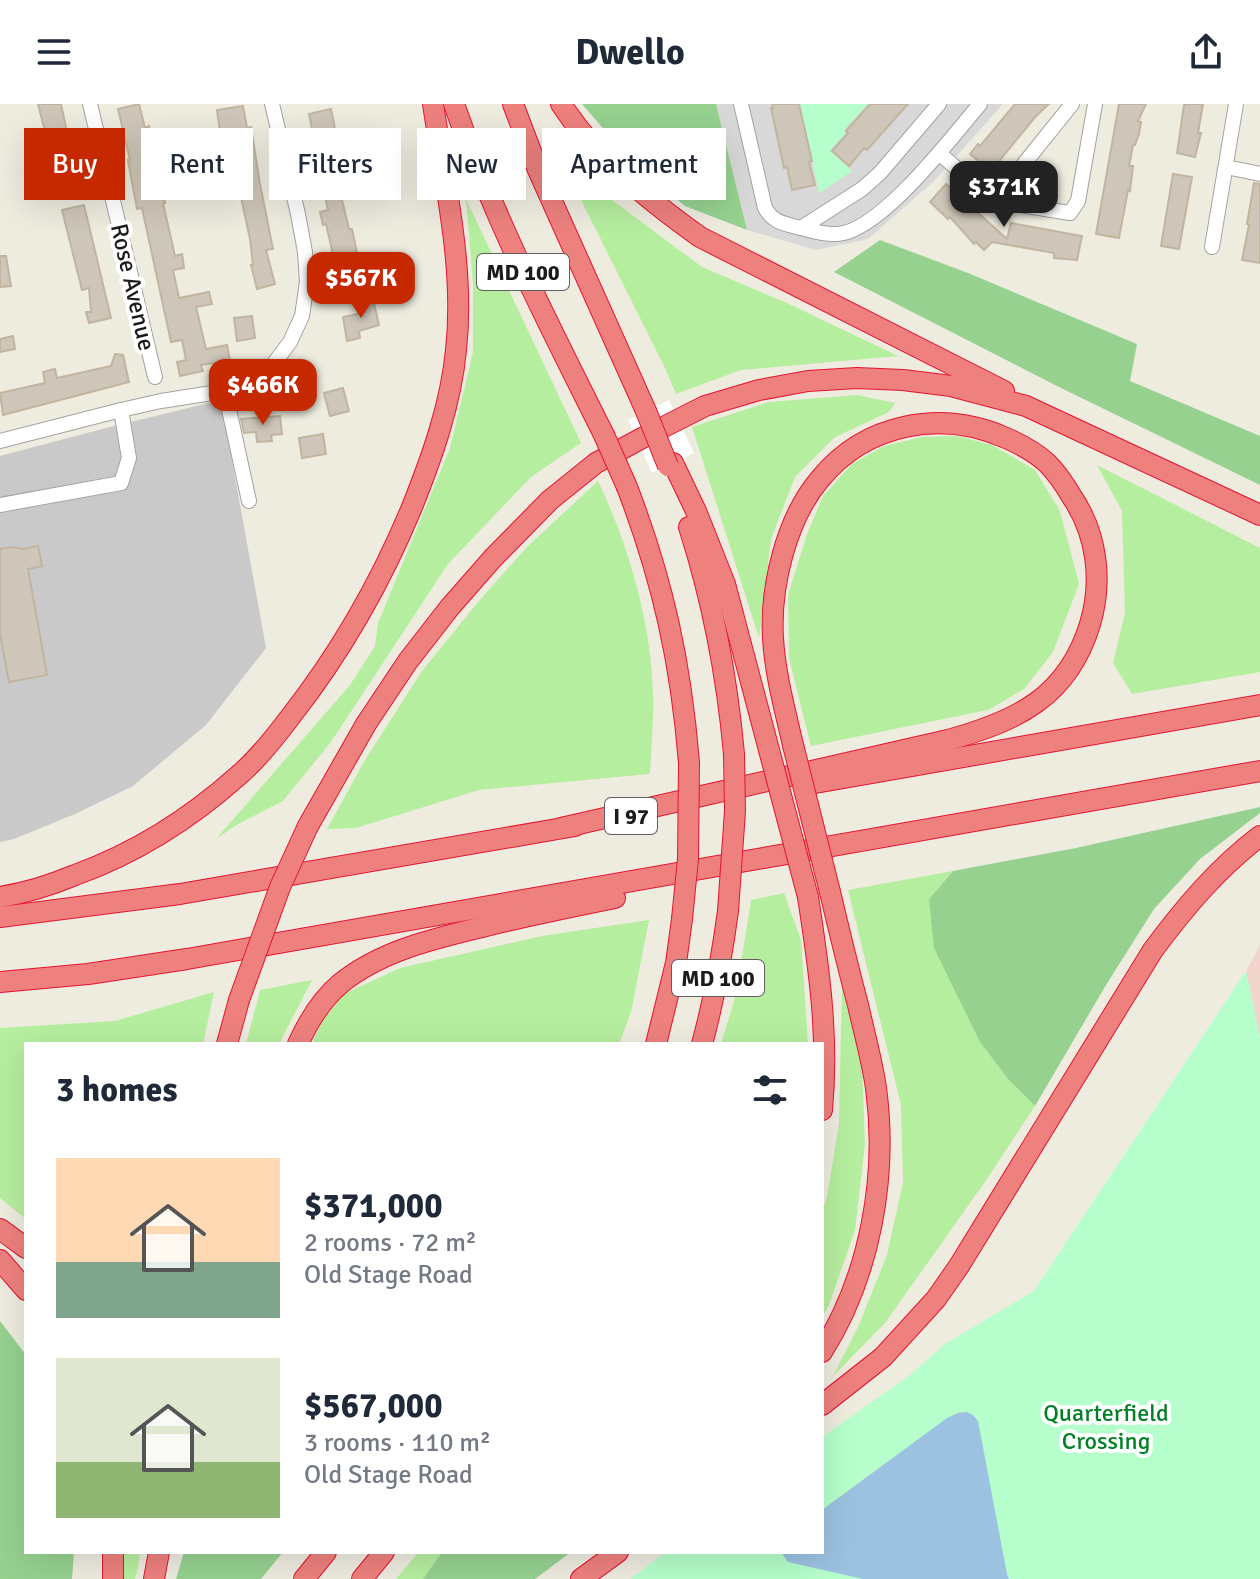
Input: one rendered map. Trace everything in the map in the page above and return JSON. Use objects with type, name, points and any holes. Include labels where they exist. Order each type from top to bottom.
[{"type":"highway","points":[[0,897],[18,894],[101,866],[170,829],[205,803],[242,773],[279,732],[336,654],[368,600],[395,547],[436,442],[449,396],[456,354],[458,276],[433,104]]},
{"type":"highway","name":"MD 100","points":[[454,104],[494,208],[531,290],[627,487],[648,545],[668,617],[685,710],[689,763],[688,859],[676,963],[654,1042]]},
{"type":"highway","name":"MD 100","points":[[513,104],[538,170],[670,465],[711,604],[729,700],[735,811],[721,961],[703,1042]]},
{"type":"highway","points":[[561,104],[627,181],[700,237],[1093,436]]},
{"type":"highway","points":[[228,1042],[239,1000],[280,887],[308,826],[366,724],[408,661],[493,558],[550,500],[596,463],[668,424],[705,406],[759,390],[808,381],[857,378],[951,386],[1026,406],[1260,515]]},
{"type":"highway","points":[[561,828],[800,773],[961,736],[1019,715],[1046,696],[1069,669],[1085,640],[1096,604],[1097,571],[1092,540],[1081,511],[1062,481],[1045,462],[1020,444],[969,424],[938,422],[876,436],[844,455],[820,479],[801,505],[779,570],[773,637],[778,676],[793,745],[800,773],[830,892],[866,1042],[876,1088],[880,1134],[872,1223],[859,1273],[824,1348]]},
{"type":"highway","points":[[670,465],[696,511],[725,584],[808,897],[821,981],[824,1067]]},
{"type":"highway","name":"I 97","points":[[0,917],[180,894],[1260,705]]},
{"type":"highway","points":[[0,982],[88,974],[187,959],[1260,771]]},
{"type":"highway","points":[[299,1042],[321,1004],[340,984],[368,965],[436,938],[943,827]]},
{"type":"highway","points":[[824,1403],[883,1357],[936,1299],[1153,950],[1185,907],[1213,877],[1260,836]]},
{"type":"highway","points":[[0,1229],[24,1247]]},
{"type":"highway","points":[[0,1260],[24,1288]]},
{"type":"highway","points":[[113,1554],[113,1579]]},
{"type":"highway","points":[[154,1579],[159,1554]]},
{"type":"highway","points":[[304,1579],[324,1554]]},
{"type":"highway","points":[[362,1579],[382,1554]]},
{"type":"highway","points":[[586,1575],[613,1554]]},
{"type":"street","name":"Rose Avenue","points":[[90,104],[155,377]]},
{"type":"street","points":[[0,441],[161,401],[225,391],[269,370],[290,342],[302,316],[307,282],[302,233],[272,104]]},
{"type":"street","points":[[741,104],[765,208],[773,220],[839,235],[877,216],[909,186],[980,104]]},
{"type":"street","points":[[801,228],[862,189],[880,173],[939,104]]},
{"type":"street","points":[[994,201],[1072,104]]},
{"type":"street","points":[[939,153],[994,201],[1070,213],[1078,201],[1095,104]]},
{"type":"street","points":[[1212,247],[1236,104]]},
{"type":"street","points":[[1226,167],[1260,174]]},
{"type":"street","points":[[225,391],[249,501]]},
{"type":"street","points":[[0,505],[121,483],[129,458],[121,410]]},
{"type":"shaded area","points":[[716,104],[1003,104],[935,180],[868,239],[816,250],[747,230],[726,145],[726,128],[722,128]]},
{"type":"shaded area","points":[[221,400],[266,648],[206,725],[133,786],[75,814],[0,842],[0,456]]},
{"type":"shaded area","points":[[1260,945],[1260,1038],[1246,971]]},
{"type":"green space","points":[[582,104],[716,104],[722,128],[603,128]]},
{"type":"green space","points":[[800,104],[868,104],[830,150],[852,171],[819,193]]},
{"type":"green space","points":[[726,145],[747,230],[685,206],[678,200],[726,200]]},
{"type":"green space","points":[[466,200],[581,443],[531,477],[448,564],[331,742],[283,801],[216,839],[350,685],[375,646],[378,623],[450,448],[473,352],[473,283]]},
{"type":"green space","points":[[581,200],[612,200],[702,267],[898,356],[741,370],[676,394]]},
{"type":"green space","points":[[880,240],[968,273],[1137,344],[1130,381],[1260,436],[1260,485],[834,272]]},
{"type":"green space","points":[[857,395],[895,403],[889,412],[835,437],[795,477],[771,539],[759,638],[692,427],[769,402]]},
{"type":"green space","points":[[957,436],[992,445],[1035,470],[1060,511],[1079,584],[1053,652],[1024,689],[988,710],[811,746],[789,658],[788,595],[823,496],[852,464],[884,446],[922,437]]},
{"type":"green space","points":[[1097,465],[1260,548],[1260,672],[1132,694],[1113,663],[1125,613],[1122,511]]},
{"type":"green space","points":[[598,481],[628,558],[648,639],[653,704],[650,774],[479,790],[356,828],[327,829],[365,760],[422,671],[527,547]]},
{"type":"green space","points":[[1260,807],[1260,813],[1200,859],[1154,909],[1035,1106],[1008,1079],[980,1042],[934,948],[929,899],[953,871],[1076,848]]},
{"type":"green space","points":[[953,871],[929,899],[980,1042],[1008,1079],[1035,1106],[885,1323],[833,1376],[858,1327],[887,1255],[903,1182],[901,1105],[848,890]]},
{"type":"green space","points":[[784,893],[801,940],[808,1042],[722,1042],[736,994],[751,900]]},
{"type":"green space","points":[[649,920],[631,1012],[620,1042],[313,1042],[323,1020],[344,994],[400,968],[542,936]]},
{"type":"green space","name":"Quarterfield Crossing","points":[[1246,971],[1260,1038],[1260,1579],[630,1579],[663,1554],[824,1554],[824,1436],[910,1375],[945,1344],[1034,1291]]},
{"type":"green space","points":[[312,980],[280,1042],[247,1042],[260,990]]},
{"type":"green space","points":[[842,982],[862,1067],[865,1144],[855,1230],[824,1314],[824,1205],[839,1123]]},
{"type":"green space","points":[[214,992],[203,1042],[24,1042],[24,1217],[0,1198],[0,1028],[115,1021]]},
{"type":"green space","points":[[0,1321],[24,1352],[24,1554],[74,1554],[72,1579],[0,1579]]},
{"type":"green space","points":[[123,1554],[140,1554],[135,1579],[123,1579]]},
{"type":"green space","points":[[183,1554],[281,1554],[261,1579],[176,1579]]},
{"type":"green space","points":[[417,1554],[441,1554],[423,1579],[396,1579]]},
{"type":"green space","points":[[441,1554],[568,1554],[535,1579],[423,1579]]},
{"type":"water","points":[[967,1412],[978,1421],[1009,1579],[863,1579],[788,1562],[782,1554],[824,1554],[824,1509],[958,1413]]},
{"type":"pier","points":[[669,400],[694,453],[652,473],[628,420]]},
{"type":"building","points":[[38,104],[61,104],[66,128],[44,128]]},
{"type":"building","points":[[139,104],[145,128],[141,128],[141,200],[165,200],[175,256],[182,254],[184,268],[173,270],[179,298],[209,292],[212,304],[196,307],[206,349],[227,345],[230,361],[201,365],[203,371],[180,376],[177,362],[186,360],[182,340],[171,342],[142,208],[137,209],[125,128],[118,109]]},
{"type":"building","points":[[772,104],[799,104],[815,185],[792,190],[787,167],[784,168]]},
{"type":"building","points":[[870,104],[908,104],[849,166],[832,151]]},
{"type":"building","points":[[1015,104],[1049,104],[991,171],[970,154]]},
{"type":"building","points":[[1119,104],[1146,104],[1138,121],[1141,122],[1139,134],[1133,145],[1129,166],[1133,166],[1130,191],[1119,238],[1096,234]]},
{"type":"building","points":[[1203,104],[1195,157],[1177,153],[1184,105]]},
{"type":"building","points":[[243,106],[247,128],[219,128],[217,110]]},
{"type":"building","points":[[331,109],[335,128],[312,128],[309,114]]},
{"type":"building","points":[[253,140],[273,249],[266,250],[275,284],[257,289],[251,265],[250,239],[242,200],[253,200]]},
{"type":"building","points":[[1173,174],[1192,177],[1179,249],[1161,246]]},
{"type":"building","points":[[1254,183],[1260,184],[1260,263],[1242,260]]},
{"type":"building","points":[[946,184],[1007,239],[1011,223],[1082,236],[1077,260],[1054,258],[1054,253],[992,242],[984,250],[930,202]]},
{"type":"building","points":[[326,200],[342,200],[360,267],[337,272],[326,224],[323,225],[320,212],[328,210]]},
{"type":"building","points":[[84,205],[111,318],[89,323],[86,312],[91,312],[89,288],[82,290],[62,210]]},
{"type":"building","points":[[0,256],[6,256],[11,286],[0,287]]},
{"type":"building","points":[[373,299],[379,325],[359,331],[360,338],[347,341],[343,317],[362,313],[359,303]]},
{"type":"building","points":[[252,316],[255,338],[237,341],[234,318]]},
{"type":"building","points":[[13,336],[15,349],[0,352],[0,339]]},
{"type":"building","points":[[115,354],[123,355],[129,382],[3,415],[0,393],[45,383],[43,372],[55,369],[57,378],[111,366]]},
{"type":"building","points":[[343,388],[349,411],[330,416],[324,393]]},
{"type":"building","points":[[280,416],[282,434],[271,435],[272,441],[257,442],[256,432],[244,433],[241,419]]},
{"type":"building","points":[[323,434],[326,454],[302,458],[299,438]]},
{"type":"building","points":[[38,546],[42,566],[28,569],[47,675],[9,682],[0,634],[0,549]]}]
